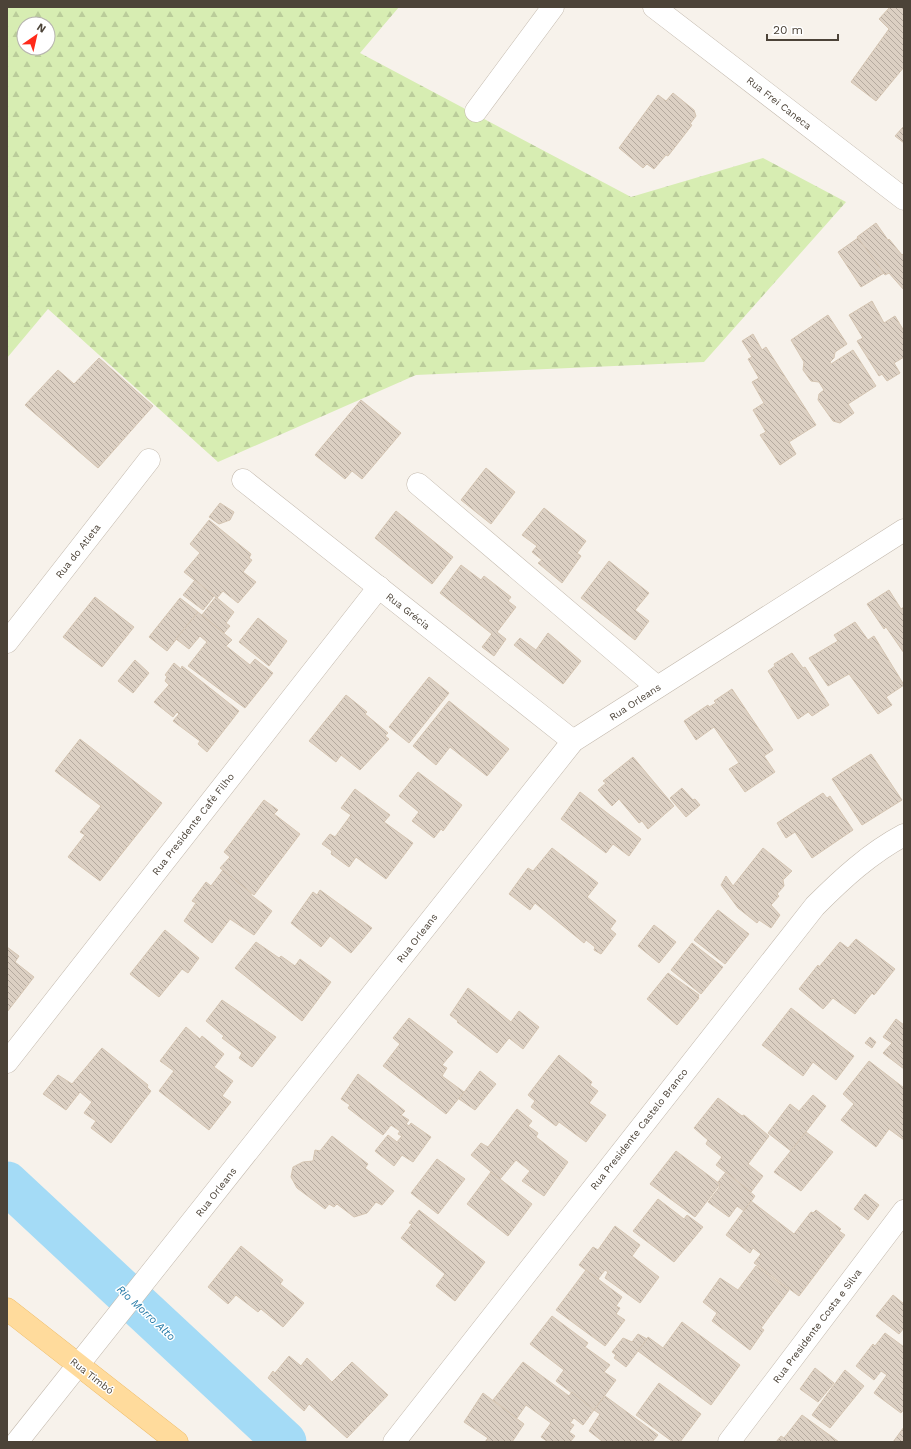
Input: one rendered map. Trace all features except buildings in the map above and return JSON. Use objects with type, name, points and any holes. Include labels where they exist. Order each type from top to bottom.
[{"type":"main road","name":"Rua Timbó","points":[[7,1309],[177,1442]]},
{"type":"street","points":[[476,111],[553,7]]},
{"type":"street","name":"Rua Frei Caneca","points":[[654,7],[904,199]]},
{"type":"street","name":"Rua do Atleta","points":[[7,642],[149,460]]},
{"type":"street","name":"Rua Grécia","points":[[243,480],[573,741]]},
{"type":"street","points":[[418,484],[657,687]]},
{"type":"street","name":"Rua Orleans","points":[[17,1442],[573,741],[904,530]]},
{"type":"street","name":"Rua Presidente Café Filho","points":[[7,1062],[379,587]]},
{"type":"street","name":"Rua Presidente Castelo Branco","points":[[394,1442],[815,906],[860,865],[889,843],[904,835]]},
{"type":"street","name":"Rua Presidente Costa e Silva","points":[[729,1442],[904,1210]]},
{"type":"green space","points":[[7,7],[399,7],[360,53],[631,197],[763,158],[846,202],[704,362],[416,375],[218,462],[48,309],[7,358]]},
{"type":"waterway","name":"Rio Morro Alto","points":[[7,1183],[285,1442]]}]
